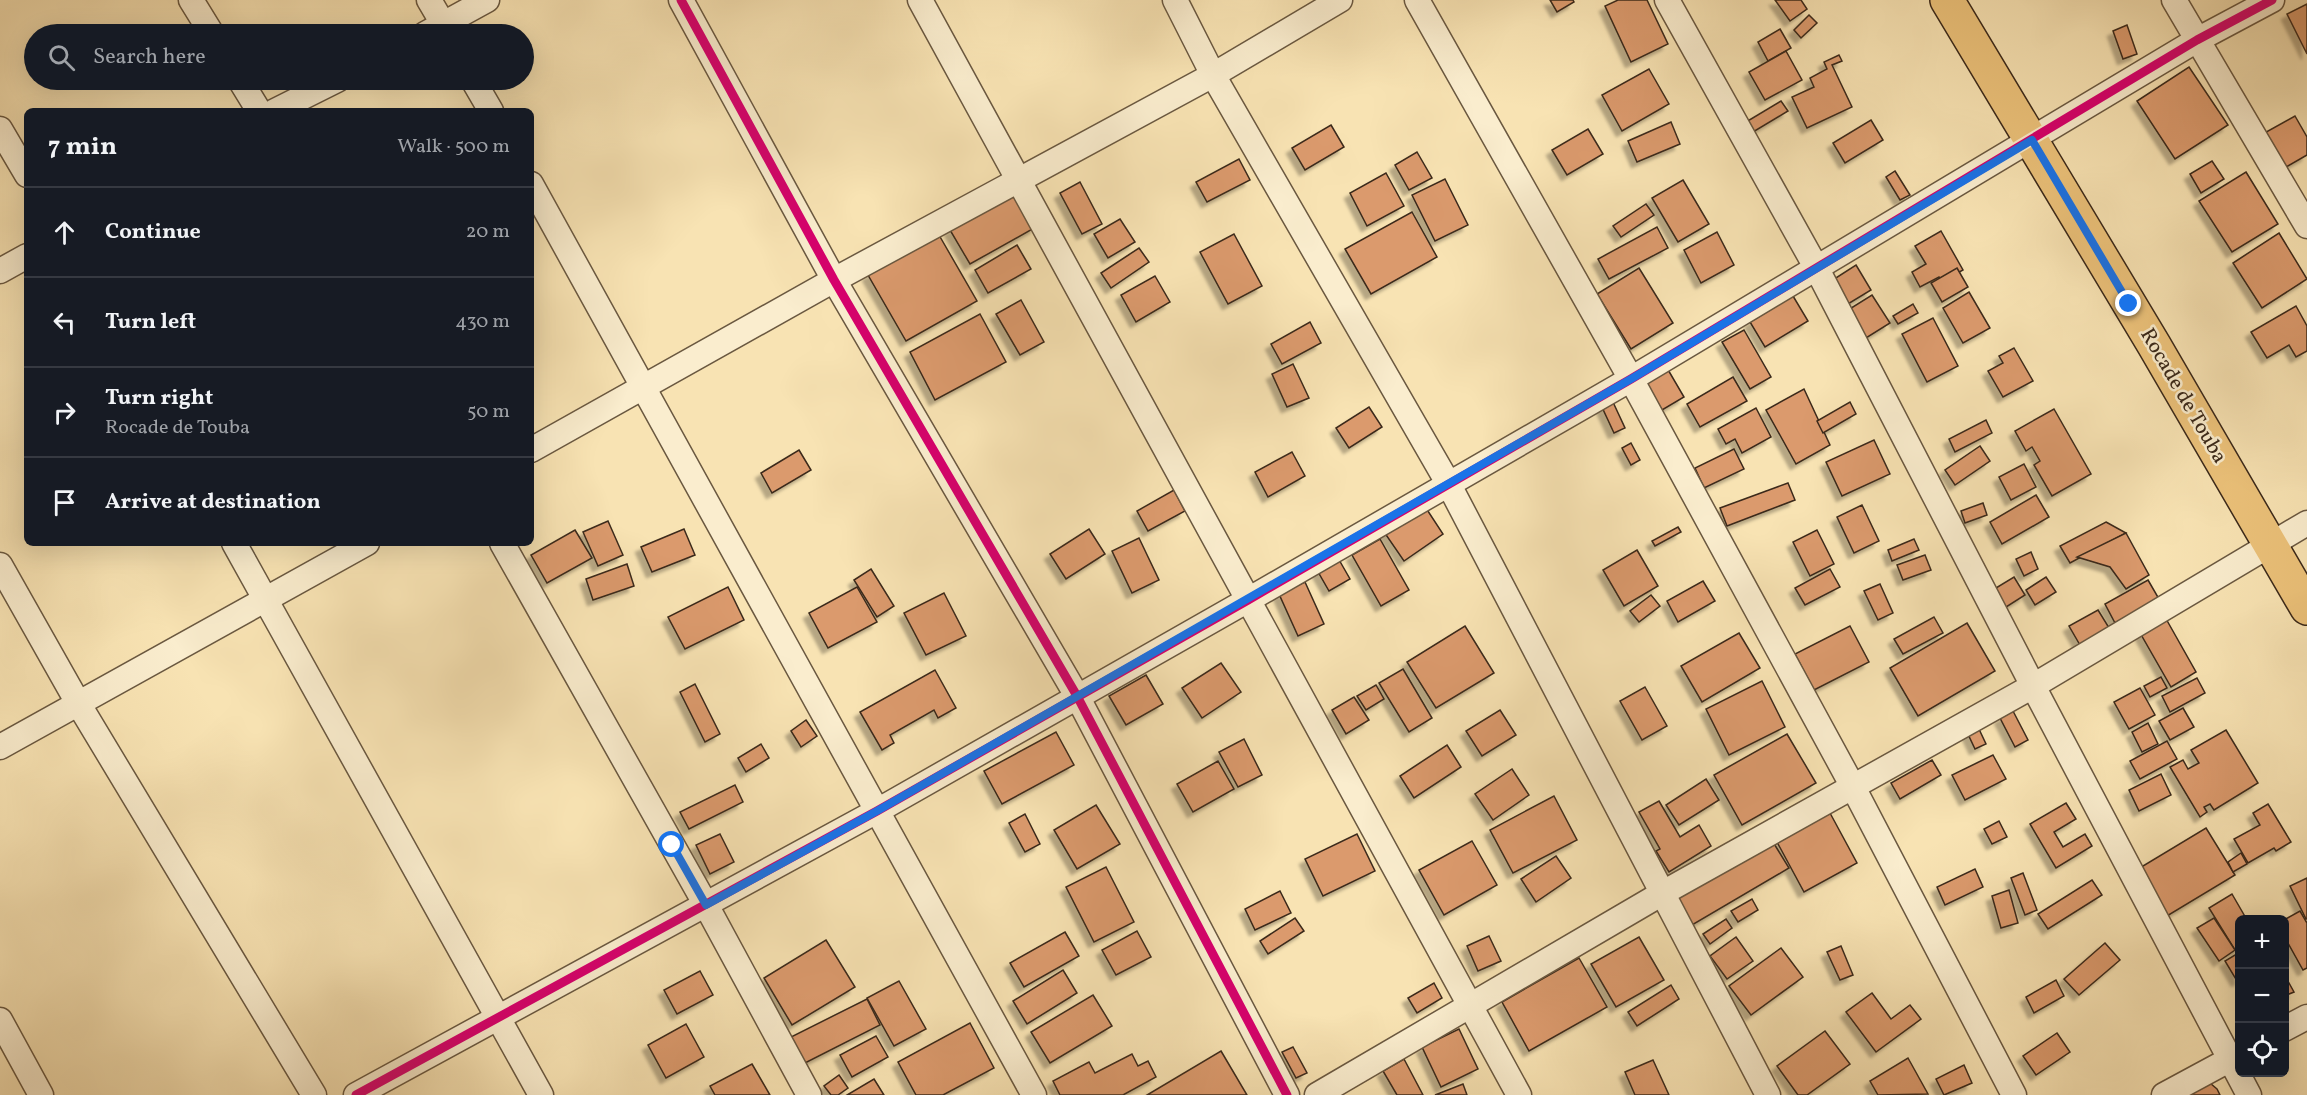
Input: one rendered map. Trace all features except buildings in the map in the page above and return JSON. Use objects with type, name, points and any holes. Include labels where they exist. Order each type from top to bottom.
[{"type":"main road","name":"Rocade de Touba","points":[[1947,0],[2032,140],[2307,608]]},
{"type":"street","points":[[191,0],[206,24]]},
{"type":"street","points":[[429,0],[437,24]]},
{"type":"street","points":[[450,24],[487,0]]},
{"type":"street","points":[[681,0],[834,280],[1077,696],[1287,1095]]},
{"type":"street","points":[[920,0],[1519,1095]]},
{"type":"street","points":[[1175,0],[1213,75],[1448,483],[1768,1095]]},
{"type":"street","points":[[534,448],[834,280],[1213,75],[1340,0]]},
{"type":"street","points":[[1417,0],[1631,379],[1853,787],[2014,1095]]},
{"type":"street","points":[[1667,0],[1817,269],[2033,686],[2235,1054]]},
{"type":"street","points":[[2174,0],[2307,226]]},
{"type":"street","points":[[356,1095],[877,811],[1248,600],[1631,379],[2197,40],[2272,0]]},
{"type":"street","points":[[246,90],[257,108]]},
{"type":"street","points":[[281,108],[317,90]]},
{"type":"street","points":[[479,90],[489,108]]},
{"type":"street","points":[[0,129],[24,170]]},
{"type":"street","points":[[534,189],[1034,1095]]},
{"type":"street","points":[[0,271],[24,258]]},
{"type":"street","points":[[1317,1095],[1661,894],[2033,686],[2307,524]]},
{"type":"street","points":[[236,546],[541,1095]]},
{"type":"street","points":[[0,747],[362,546]]},
{"type":"street","points":[[504,546],[706,905],[809,1095]]},
{"type":"street","points":[[0,565],[78,703],[314,1095]]},
{"type":"street","points":[[2289,1026],[2307,1017]]},
{"type":"street","points":[[0,1020],[41,1095]]},
{"type":"street","points":[[2164,1095],[2235,1057]]},
{"type":"street","points":[[2243,1077],[2249,1095]]},
{"type":"cycle path","points":[[681,0],[834,280],[1077,696],[1287,1095]]},
{"type":"cycle path","points":[[356,1095],[877,811],[1248,600],[1631,379],[2197,40],[2272,0]]},
{"type":"route","points":[[672,845],[706,905],[877,811],[1248,600],[1631,379],[2032,140],[2129,304]]}]
